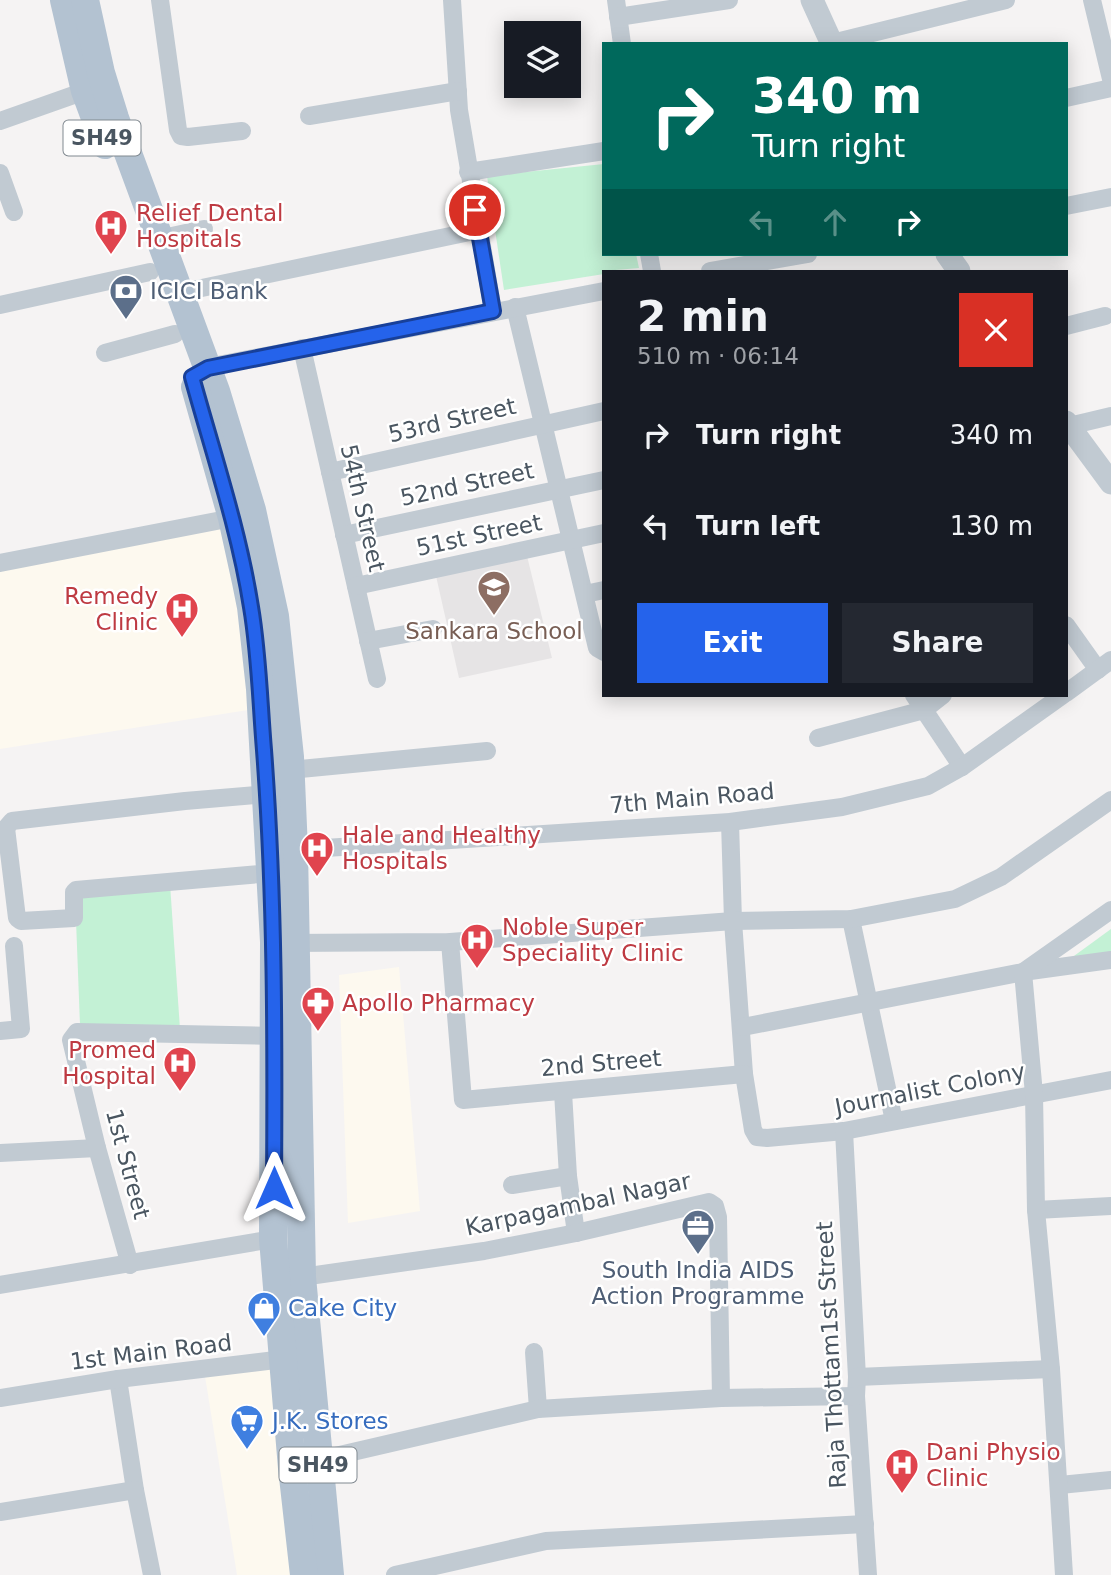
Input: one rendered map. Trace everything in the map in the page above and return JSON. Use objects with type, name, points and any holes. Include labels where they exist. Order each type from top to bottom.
[{"type":"main road","name":"SH49","points":[[64,0],[85,91],[150,272],[175,334],[200,372],[252,510],[273,601],[290,769],[294,850],[275,1035],[273,1239],[317,1460],[330,1575]]},
{"type":"main road","name":"SH49","points":[[85,0],[101,73],[178,293],[200,372],[251,607],[260,689],[272,873],[286,943],[302,1277],[297,1357],[304,1575]]},
{"type":"street","points":[[160,0],[180,133],[188,137],[242,131]]},
{"type":"street","points":[[452,0],[458,91],[468,172],[493,311]]},
{"type":"street","points":[[621,42],[617,8],[729,0]]},
{"type":"street","points":[[812,0],[832,42]]},
{"type":"street","points":[[836,42],[1006,0]]},
{"type":"street","points":[[1092,0],[1111,79]]},
{"type":"street","points":[[1068,98],[1111,88]]},
{"type":"street","points":[[0,121],[85,91]]},
{"type":"street","points":[[309,116],[458,91]]},
{"type":"street","points":[[468,172],[602,152]]},
{"type":"street","points":[[0,173],[14,212]]},
{"type":"street","points":[[1068,206],[1111,197]]},
{"type":"street","points":[[158,239],[204,229]]},
{"type":"street","points":[[178,293],[479,230]]},
{"type":"street","points":[[719,270],[798,261]]},
{"type":"street","points":[[0,305],[150,272]]},
{"type":"street","points":[[200,372],[302,348],[602,291]]},
{"type":"street","points":[[515,307],[597,648],[602,652]]},
{"type":"street","points":[[1068,325],[1105,316]]},
{"type":"street","points":[[105,353],[175,334]]},
{"type":"street","name":"54th Street","points":[[302,348],[377,679]]},
{"type":"street","name":"53rd Street","points":[[330,472],[602,411]]},
{"type":"street","points":[[1068,424],[1111,416]]},
{"type":"street","points":[[1068,425],[1111,483]]},
{"type":"street","name":"52nd Street","points":[[344,535],[602,480]]},
{"type":"street","points":[[0,563],[232,518]]},
{"type":"street","name":"51st Street","points":[[356,586],[602,533]]},
{"type":"street","points":[[584,594],[602,590]]},
{"type":"street","points":[[1068,627],[1105,665]]},
{"type":"street","points":[[368,641],[433,629]]},
{"type":"street","name":"7th Main Road","points":[[1068,691],[1105,665]]},
{"type":"street","points":[[818,738],[936,697]]},
{"type":"street","name":"7th Main Road","points":[[294,850],[730,822],[842,807],[928,786],[961,767],[1060,697]]},
{"type":"street","points":[[919,702],[961,767]]},
{"type":"street","points":[[290,769],[487,751]]},
{"type":"street","points":[[267,794],[12,821],[6,828],[18,918],[21,921],[74,918],[76,890],[272,873]]},
{"type":"street","points":[[286,943],[450,942],[733,921],[851,919],[955,899],[1002,877],[1111,800]]},
{"type":"street","points":[[730,822],[733,921],[743,1027],[744,1074]]},
{"type":"street","points":[[1023,972],[1111,910]]},
{"type":"street","points":[[851,919],[894,1121]]},
{"type":"street","name":"2nd Street","points":[[450,942],[463,1100],[744,1074]]},
{"type":"street","points":[[0,1031],[21,1029],[14,946]]},
{"type":"street","points":[[743,1027],[1023,972],[1111,960]]},
{"type":"street","points":[[1023,972],[1034,1094],[1035,1210],[1051,1369],[1064,1575]]},
{"type":"street","name":"1st Street","points":[[130,1265],[97,1148],[71,1040],[73,1035],[77,1032],[275,1035]]},
{"type":"street","name":"Journalist Colony","points":[[744,1074],[753,1130],[757,1137],[767,1138],[844,1132],[1111,1080]]},
{"type":"street","points":[[563,1092],[568,1177],[576,1233]]},
{"type":"street","name":"Raja Thottam1st Street","points":[[844,1132],[856,1396],[868,1575]]},
{"type":"street","points":[[0,1153],[97,1148]]},
{"type":"street","points":[[512,1185],[568,1177]]},
{"type":"street","name":"Karpagambal Nagar","points":[[302,1277],[484,1251],[576,1233],[706,1201],[715,1206],[718,1217],[721,1398]]},
{"type":"street","points":[[1035,1210],[1111,1206]]},
{"type":"street","points":[[0,1286],[273,1239]]},
{"type":"street","points":[[534,1352],[538,1409]]},
{"type":"street","name":"1st Main Road","points":[[0,1398],[118,1379],[297,1357]]},
{"type":"street","points":[[857,1377],[1051,1369]]},
{"type":"street","points":[[118,1379],[135,1490],[152,1575]]},
{"type":"street","points":[[317,1460],[538,1409],[721,1398],[856,1396]]},
{"type":"street","points":[[1059,1485],[1111,1480]]},
{"type":"street","points":[[0,1512],[135,1490]]},
{"type":"street","points":[[395,1575],[463,1567],[545,1541],[865,1524]]},
{"type":"shaded area","points":[[232,518],[261,708],[0,749],[0,568]]},
{"type":"shaded area","name":"Sankara School","points":[[527,556],[552,658],[459,678],[436,576]]},
{"type":"shaded area","points":[[399,967],[420,1211],[348,1223],[339,975]]},
{"type":"shaded area","points":[[284,1360],[304,1575],[237,1575],[204,1370]]},
{"type":"green space","points":[[602,164],[602,256],[636,256],[639,268],[602,270],[602,274],[504,290],[487,176]]},
{"type":"green space","points":[[170,884],[180,1029],[80,1025],[75,894]]},
{"type":"green space","points":[[1111,929],[1111,956],[1063,964]]},
{"type":"place","name":"Relief Dental Hospitals","points":[[111,256]]},
{"type":"place","name":"ICICI Bank","points":[[126,321]]},
{"type":"place","name":"Sankara School","points":[[494,617]]},
{"type":"place","name":"Remedy Clinic","points":[[182,639]]},
{"type":"place","name":"Hale and Healthy Hospitals","points":[[317,878]]},
{"type":"place","name":"Noble Super Speciality Clinic","points":[[477,970]]},
{"type":"place","name":"Apollo Pharmacy","points":[[318,1033]]},
{"type":"place","name":"Promed Hospital","points":[[180,1093]]},
{"type":"place","name":"South India AIDS Action Programme","points":[[698,1256]]},
{"type":"place","name":"Cake City","points":[[264,1338]]},
{"type":"place","name":"J.K. Stores","points":[[247,1451]]},
{"type":"place","name":"Dani Physio Clinic","points":[[902,1495]]},
{"type":"route","points":[[274,1188],[274,942],[260,689],[246,582],[232,518],[192,377],[208,368],[493,311],[475,210]]}]
